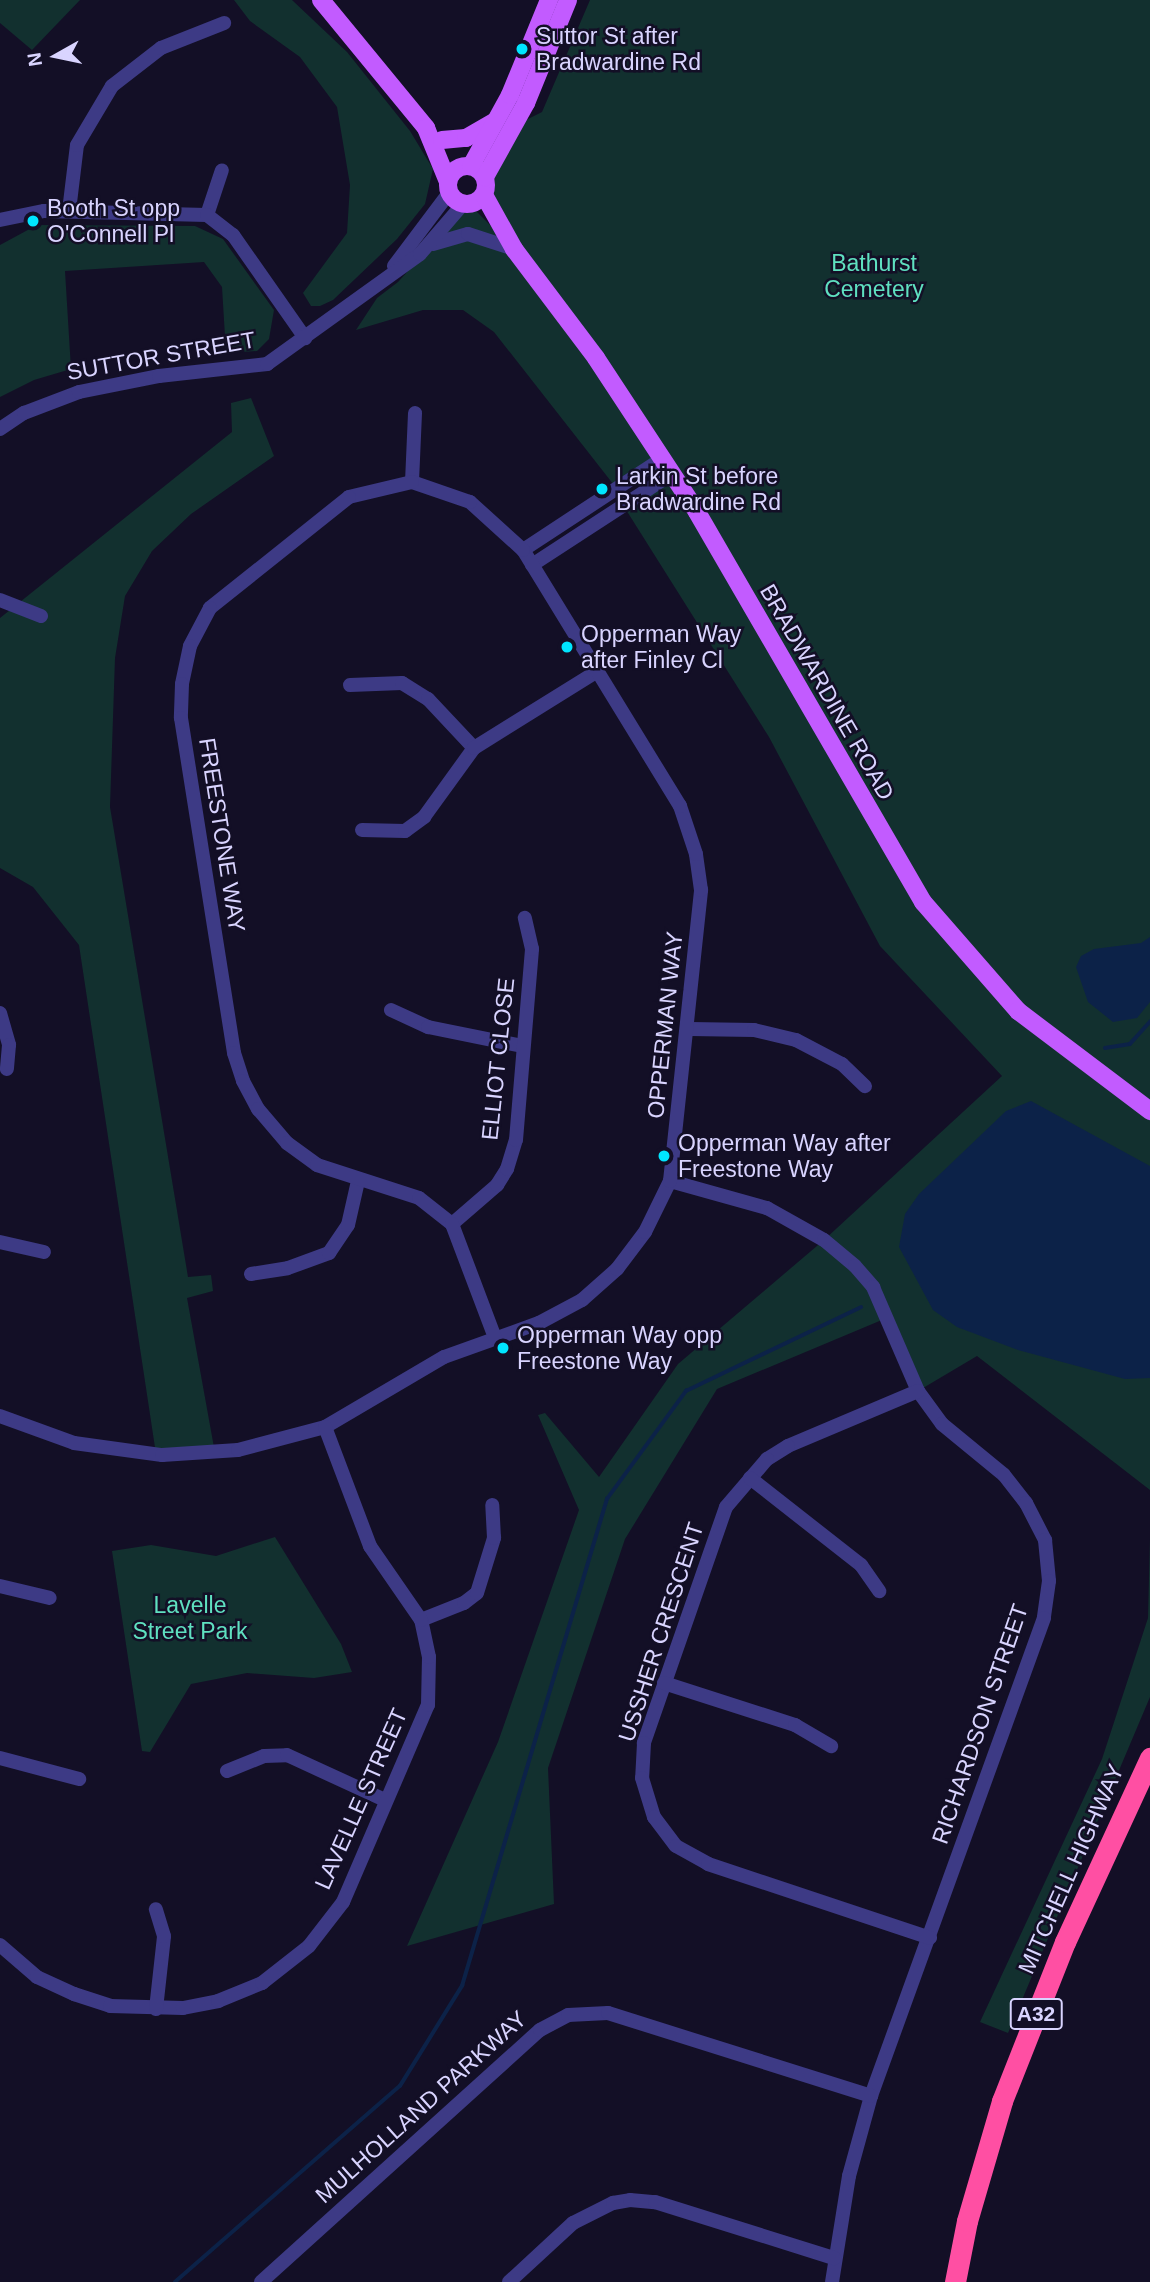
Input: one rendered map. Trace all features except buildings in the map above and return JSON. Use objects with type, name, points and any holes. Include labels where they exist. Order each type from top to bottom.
[{"type":"highway","name":"MITCHELL HIGHWAY","points":[[955,2282],[967,2221],[1002,2101],[1065,1942],[1150,1758]]},
{"type":"main road","name":"BRADWARDINE ROAD","points":[[321,0],[426,128],[596,358],[668,466],[923,902],[1018,1011],[1150,1111]]},
{"type":"main road","name":"SUTTOR STREET","points":[[467,186],[548,0]]},
{"type":"main road","name":"SUTTOR STREET","points":[[467,186],[526,103],[568,0]]},
{"type":"main road","points":[[442,140],[476,134],[499,117]]},
{"type":"main road","name":"BRADWARDINE ROAD","points":[[426,128],[442,140],[467,186]]},
{"type":"street","points":[[69,211],[77,145],[112,86],[161,48],[224,23]]},
{"type":"street","points":[[206,215],[222,170]]},
{"type":"street","name":"SUTTOR STREET","points":[[0,429],[24,413],[79,391],[267,364],[392,271],[420,254],[467,186]]},
{"type":"street","name":"SUTTOR STREET","points":[[392,271],[467,186]]},
{"type":"street","points":[[0,220],[23,213],[69,211],[206,215],[233,234],[305,338]]},
{"type":"street","points":[[420,254],[440,239],[468,234],[514,249]]},
{"type":"street","points":[[415,413],[412,482],[470,502],[523,551],[532,565],[668,466]]},
{"type":"street","points":[[523,551],[668,466]]},
{"type":"street","name":"FREESTONE WAY","points":[[412,482],[349,497],[210,608],[190,646],[182,684],[185,746],[234,1053],[243,1081],[258,1109],[287,1143],[317,1165],[358,1181],[419,1198],[452,1224]]},
{"type":"street","name":"OPPERMAN WAY","points":[[0,1416],[74,1443],[156,1454],[238,1450],[325,1427],[444,1357],[539,1323],[582,1300],[609,1277],[645,1231],[670,1181],[690,1029],[701,890],[696,854],[680,806],[532,565]]},
{"type":"street","points":[[0,600],[41,615]]},
{"type":"street","points":[[362,830],[405,831],[424,817],[474,748],[596,672]]},
{"type":"street","points":[[349,685],[402,683],[428,699],[474,748]]},
{"type":"street","name":"ELLIOT CLOSE","points":[[452,1224],[497,1185],[508,1169],[516,1140],[532,949],[524,918]]},
{"type":"street","points":[[391,1010],[428,1027],[522,1046]]},
{"type":"street","points":[[0,1013],[9,1045],[7,1069]]},
{"type":"street","points":[[690,1029],[754,1030],[796,1040],[842,1064],[865,1086]]},
{"type":"street","points":[[251,1274],[288,1268],[329,1253],[348,1225],[358,1181]]},
{"type":"street","name":"RICHARDSON STREET","points":[[670,1181],[767,1208],[824,1240],[873,1287],[918,1391],[942,1424],[1004,1475],[1027,1503],[1045,1540],[1049,1581],[1044,1618],[871,2096],[834,2258],[832,2282]]},
{"type":"street","points":[[452,1224],[495,1338]]},
{"type":"street","points":[[0,1242],[44,1252]]},
{"type":"street","name":"USSHER CRESCENT","points":[[918,1391],[788,1446],[750,1478],[726,1507],[644,1743],[642,1778],[654,1817],[676,1846],[708,1864],[930,1938]]},
{"type":"street","name":"LAVELLE STREET","points":[[0,1945],[37,1977],[74,1994],[110,2006],[156,2009],[218,2001],[262,1983],[309,1945],[343,1902],[428,1705],[429,1657],[421,1620],[370,1546],[325,1427]]},
{"type":"street","points":[[750,1478],[861,1565],[880,1591]]},
{"type":"street","points":[[421,1620],[464,1603],[477,1592],[494,1538],[492,1505]]},
{"type":"street","points":[[0,1586],[50,1598]]},
{"type":"street","points":[[664,1683],[795,1725],[831,1746]]},
{"type":"street","points":[[227,1771],[264,1756],[288,1755],[385,1800]]},
{"type":"street","points":[[0,1758],[79,1779]]},
{"type":"street","points":[[156,1909],[164,1936],[156,2009]]},
{"type":"street","name":"MULHOLLAND PARKWAY","points":[[261,2282],[540,2030],[568,2015],[608,2013],[871,2096]]},
{"type":"street","points":[[509,2282],[573,2223],[603,2207],[630,2200],[655,2202],[834,2258]]},
{"type":"green space","points":[[0,0],[80,0],[32,50],[0,23]]},
{"type":"green space","points":[[234,0],[292,0],[347,52],[410,131],[433,169],[425,204],[397,239],[333,300],[320,306],[311,306],[303,293],[347,233],[350,185],[337,107],[300,57],[250,21]]},
{"type":"green space","name":"Bathurst Cemetery","points":[[590,0],[1150,0],[1150,1490],[977,1356],[918,1391],[889,1317],[717,1389],[625,1539],[548,1768],[554,1904],[407,1946],[498,1742],[579,1510],[538,1415],[545,1413],[599,1477],[678,1364],[824,1240],[1002,1076],[880,946],[769,737],[623,505],[672,473],[663,459],[617,489],[494,332],[463,310],[423,310],[356,330],[377,298],[398,282],[469,204],[511,246],[486,183],[514,126],[542,112]]},
{"type":"green space","points":[[37,225],[195,226],[223,239],[274,310],[269,339],[257,351],[226,353],[222,287],[204,262],[65,271],[71,369],[34,380],[0,397],[0,245]]},
{"type":"green space","points":[[251,398],[274,456],[191,514],[152,551],[125,596],[115,658],[110,807],[188,1277],[211,1275],[213,1291],[187,1298],[215,1453],[156,1454],[79,945],[33,887],[0,868],[0,618],[232,432],[231,403]]},
{"type":"green space","name":"Lavelle Street Park","points":[[275,1537],[341,1644],[352,1672],[314,1678],[247,1673],[191,1684],[150,1752],[142,1751],[112,1551],[151,1545],[216,1556]]},
{"type":"green space","points":[[1150,1538],[1150,1697],[1008,2033],[980,2022],[1102,1759],[1148,1618]]},
{"type":"water","points":[[1150,937],[1150,1002],[1137,1018],[1113,1022],[1088,1002],[1076,967],[1081,956],[1094,949],[1141,943]]},
{"type":"water","points":[[1031,1101],[1150,1166],[1150,1378],[1125,1379],[1018,1350],[957,1327],[933,1310],[899,1247],[905,1214],[919,1194],[1006,1111]]},
{"type":"waterway","points":[[1105,1048],[1130,1044],[1150,1022]]},
{"type":"waterway","points":[[175,2282],[400,2086],[462,1986],[607,1499],[686,1391],[861,1307]]},
{"type":"place","name":"Suttor St after Bradwardine Rd","points":[[522,49]]},
{"type":"place","name":"Booth St opp O'Connell Pl","points":[[33,221]]},
{"type":"place","name":"Larkin St before Bradwardine Rd","points":[[602,489]]},
{"type":"place","name":"Opperman Way after Finley Cl","points":[[567,647]]},
{"type":"place","name":"Opperman Way after Freestone Way","points":[[664,1156]]},
{"type":"place","name":"Opperman Way opp Freestone Way","points":[[503,1348]]}]
